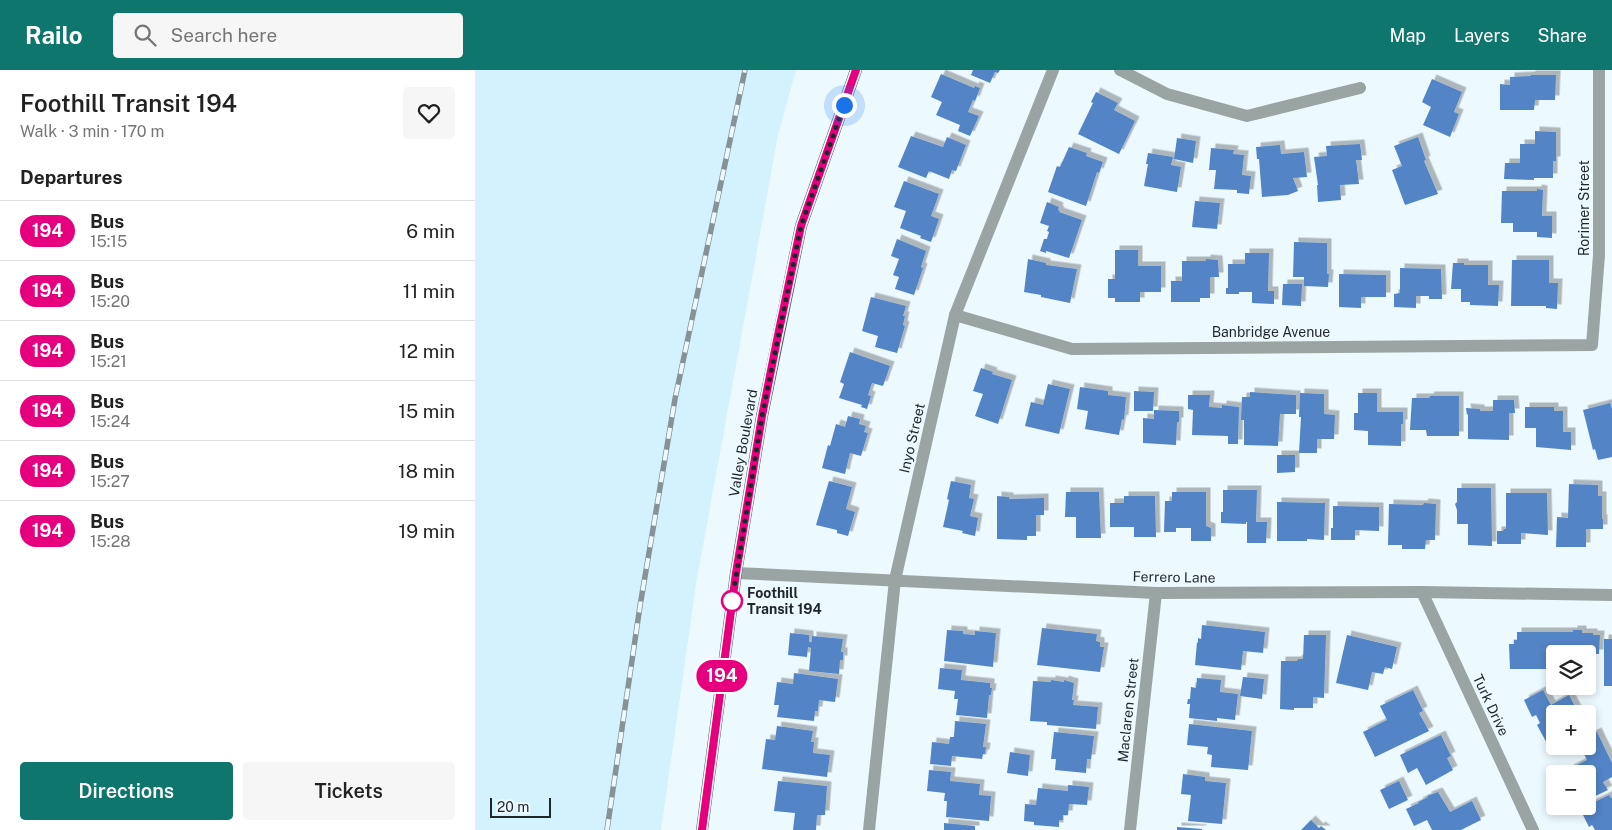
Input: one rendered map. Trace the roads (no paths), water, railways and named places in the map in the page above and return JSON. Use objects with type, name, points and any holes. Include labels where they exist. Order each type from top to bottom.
[{"type":"main road","name":"Valley Boulevard","points":[[702,830],[736,573],[762,416],[801,226],[856,70]]},
{"type":"street","name":"Inyo Street","points":[[869,830],[895,580],[955,315],[1053,70]]},
{"type":"street","points":[[1120,70],[1167,94],[1247,116],[1360,88]]},
{"type":"street","name":"Rorimer Street","points":[[1592,346],[1599,255],[1599,70]]},
{"type":"street","name":"Banbridge Avenue","points":[[955,315],[1072,349],[1592,346]]},
{"type":"street","name":"Ferrero Lane","points":[[736,573],[1156,593],[1422,592],[1612,595]]},
{"type":"street","name":"Turk Drive","points":[[1422,592],[1533,830]]},
{"type":"street","name":"Maclaren Street","points":[[1130,830],[1156,593]]},
{"type":"railway","points":[[607,830],[640,606],[675,399],[745,70]]},
{"type":"place","name":"Foothill Transit 194","points":[[732,601]]}]
